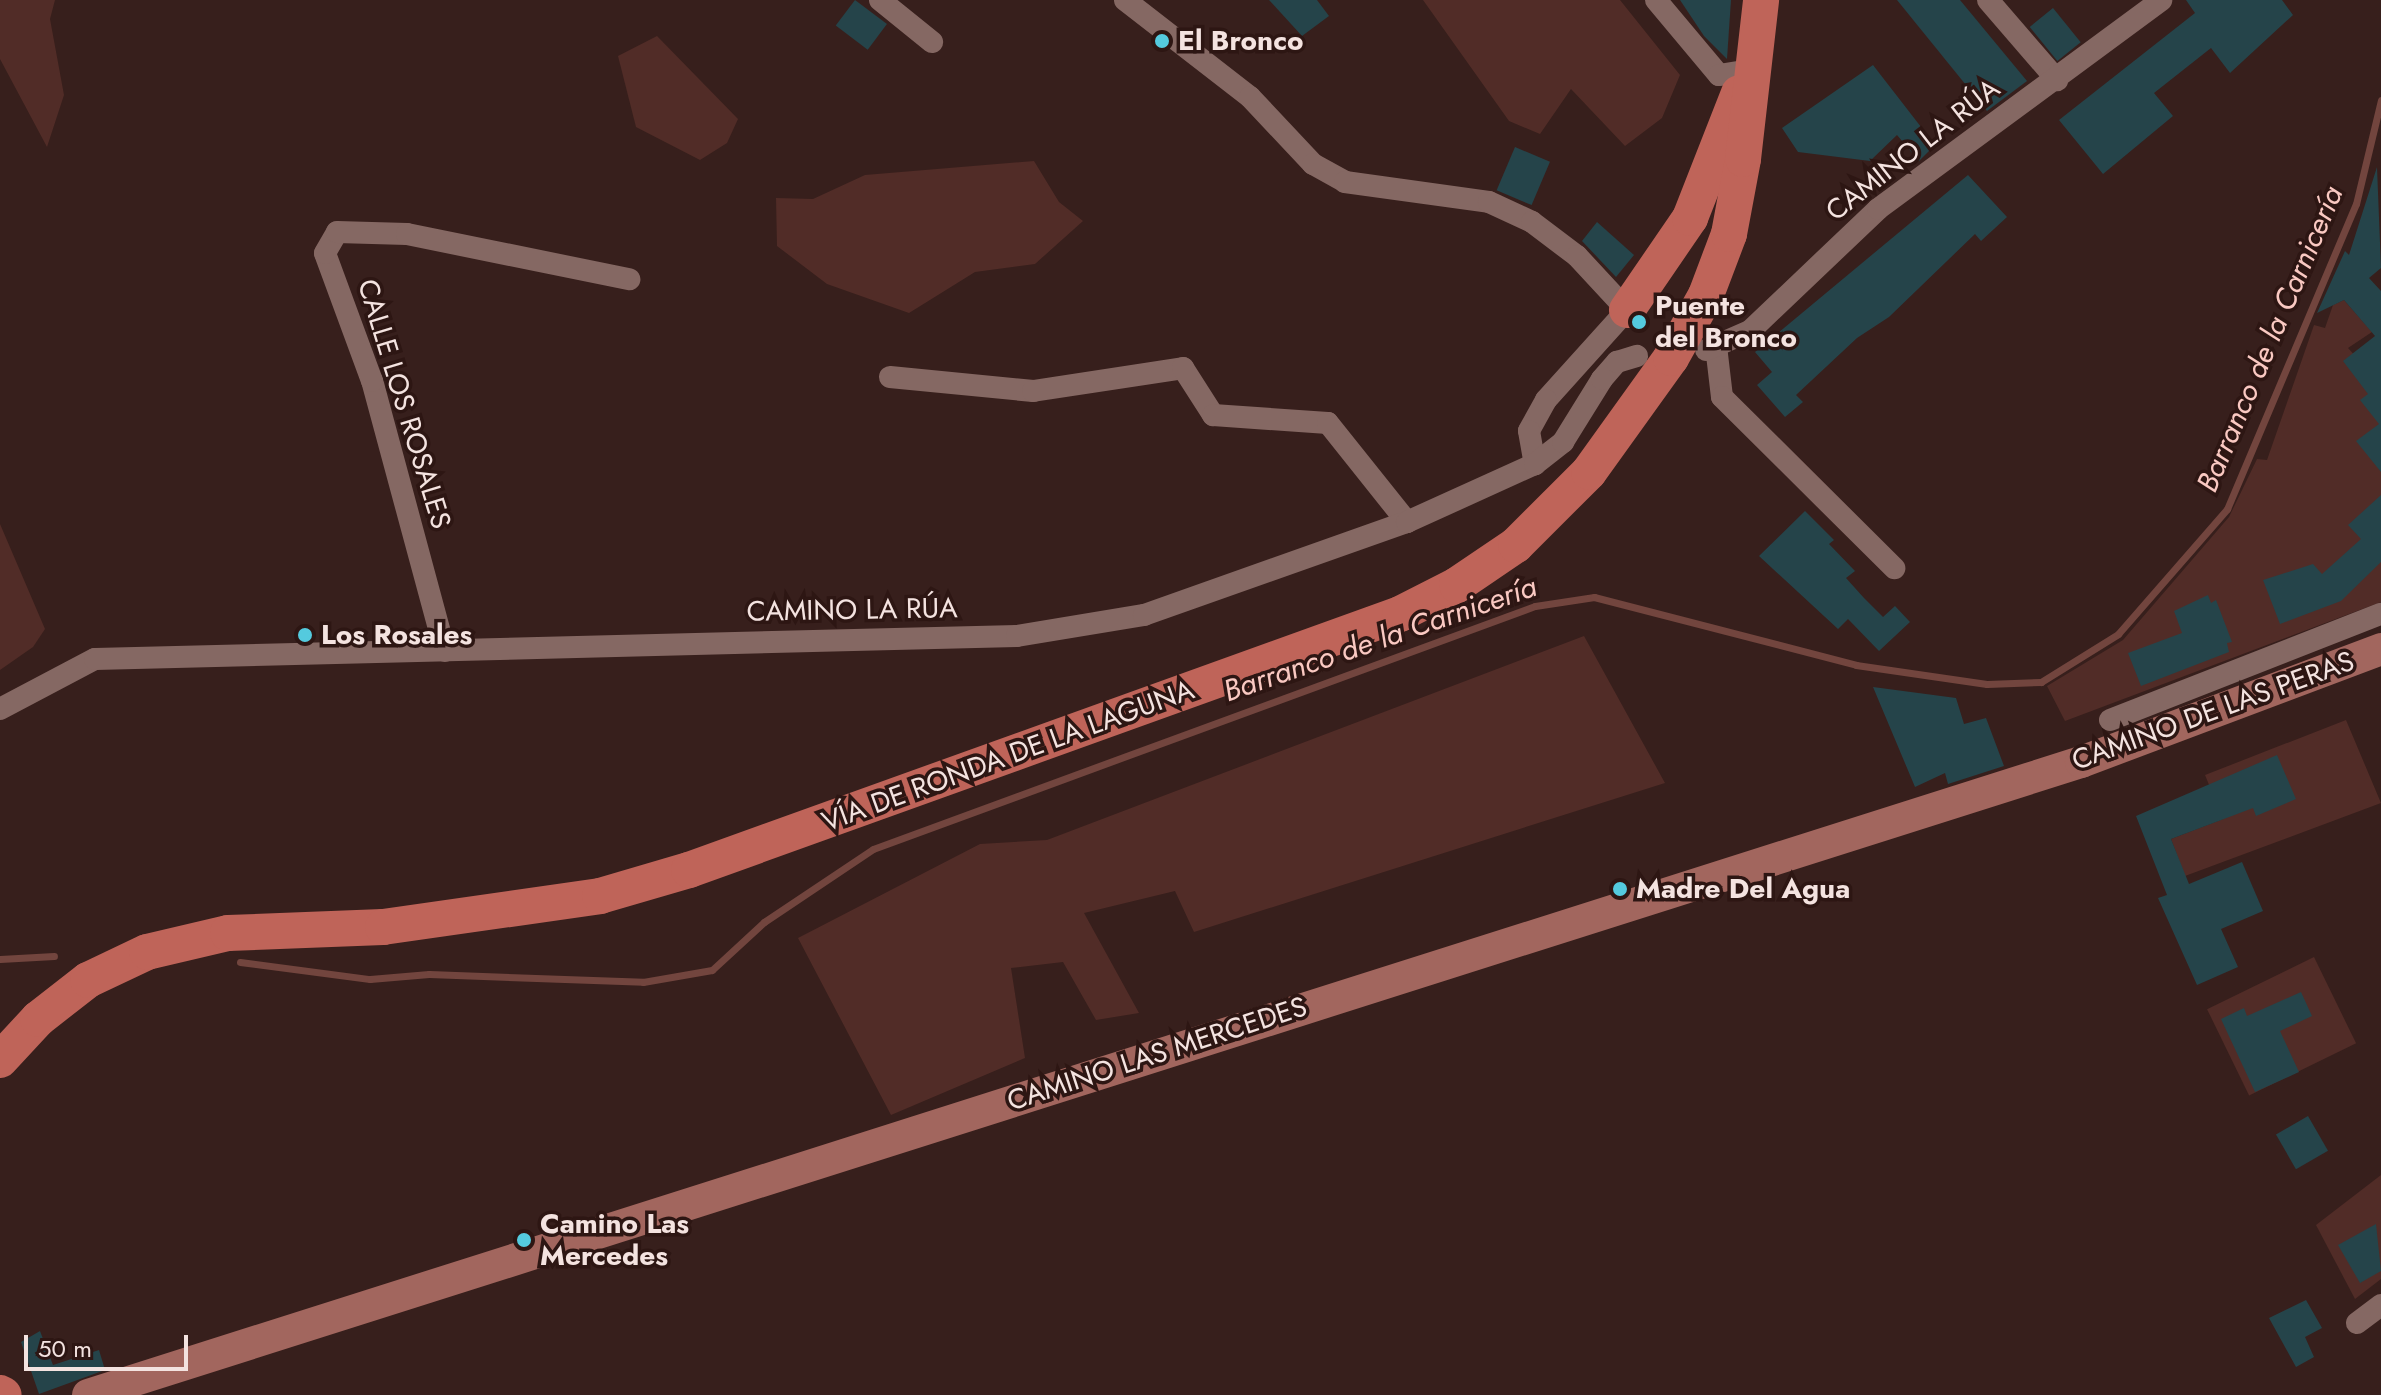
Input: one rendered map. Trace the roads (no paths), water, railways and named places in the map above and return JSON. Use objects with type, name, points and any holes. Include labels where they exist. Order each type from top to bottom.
[{"type":"main road","name":"VÍA DE RONDA DE LA LAGUNA","points":[[0,1060],[38,1019],[88,980],[147,952],[228,933],[383,927],[600,896],[689,870],[1400,614],[1457,585],[1553,511],[1671,358],[1729,234],[1743,159],[1750,70],[1761,0]]},
{"type":"main road","points":[[1627,310],[1690,218],[1750,70]]},
{"type":"main road","name":"CAMINO DE LAS PERAS","points":[[2044,774],[2381,649]]},
{"type":"main road","name":"CAMINO LAS MERCEDES","points":[[88,1395],[2044,774]]},
{"type":"street","points":[[880,0],[932,42]]},
{"type":"street","points":[[1125,0],[1250,97],[1313,164],[1345,182],[1489,202],[1532,222],[1577,256],[1627,310],[1546,400],[1529,431],[1535,464]]},
{"type":"street","points":[[1656,0],[1719,75],[1750,70]]},
{"type":"street","points":[[1988,0],[2057,80]]},
{"type":"street","name":"CAMINO LA RÚA","points":[[1894,568],[1722,397],[1711,348],[1750,331],[1878,209],[2057,80],[2161,0]]},
{"type":"street","name":"CALLE LOS ROSALES","points":[[445,651],[372,381],[325,253],[337,232],[407,234],[629,279]]},
{"type":"street","name":"CAMINO LA RÚA","points":[[0,709],[95,659],[1017,636],[1144,615],[1407,522],[1535,464],[1563,442],[1602,379],[1617,362],[1637,356]]},
{"type":"street","points":[[890,377],[1033,391],[1183,368],[1213,415],[1328,423],[1407,522]]},
{"type":"street","points":[[2110,720],[2381,614]]},
{"type":"street","points":[[2357,1323],[2381,1305]]},
{"type":"waterway","name":"Barranco de la Carnicería","points":[[240,962],[370,979],[429,974],[643,982],[712,970],[764,922],[873,849],[1535,606],[1594,597],[1856,665],[1987,684],[2041,682],[2118,634],[2227,509],[2356,204],[2381,100]]},
{"type":"waterway","points":[[0,959],[54,956]]},
{"type":"place","name":"El Bronco","points":[[1162,41]]},
{"type":"place","name":"Puente del Bronco","points":[[1639,322]]},
{"type":"place","name":"Los Rosales","points":[[305,635]]},
{"type":"place","name":"Madre Del Agua","points":[[1620,889]]},
{"type":"place","name":"Camino Las Mercedes","points":[[524,1240]]}]
